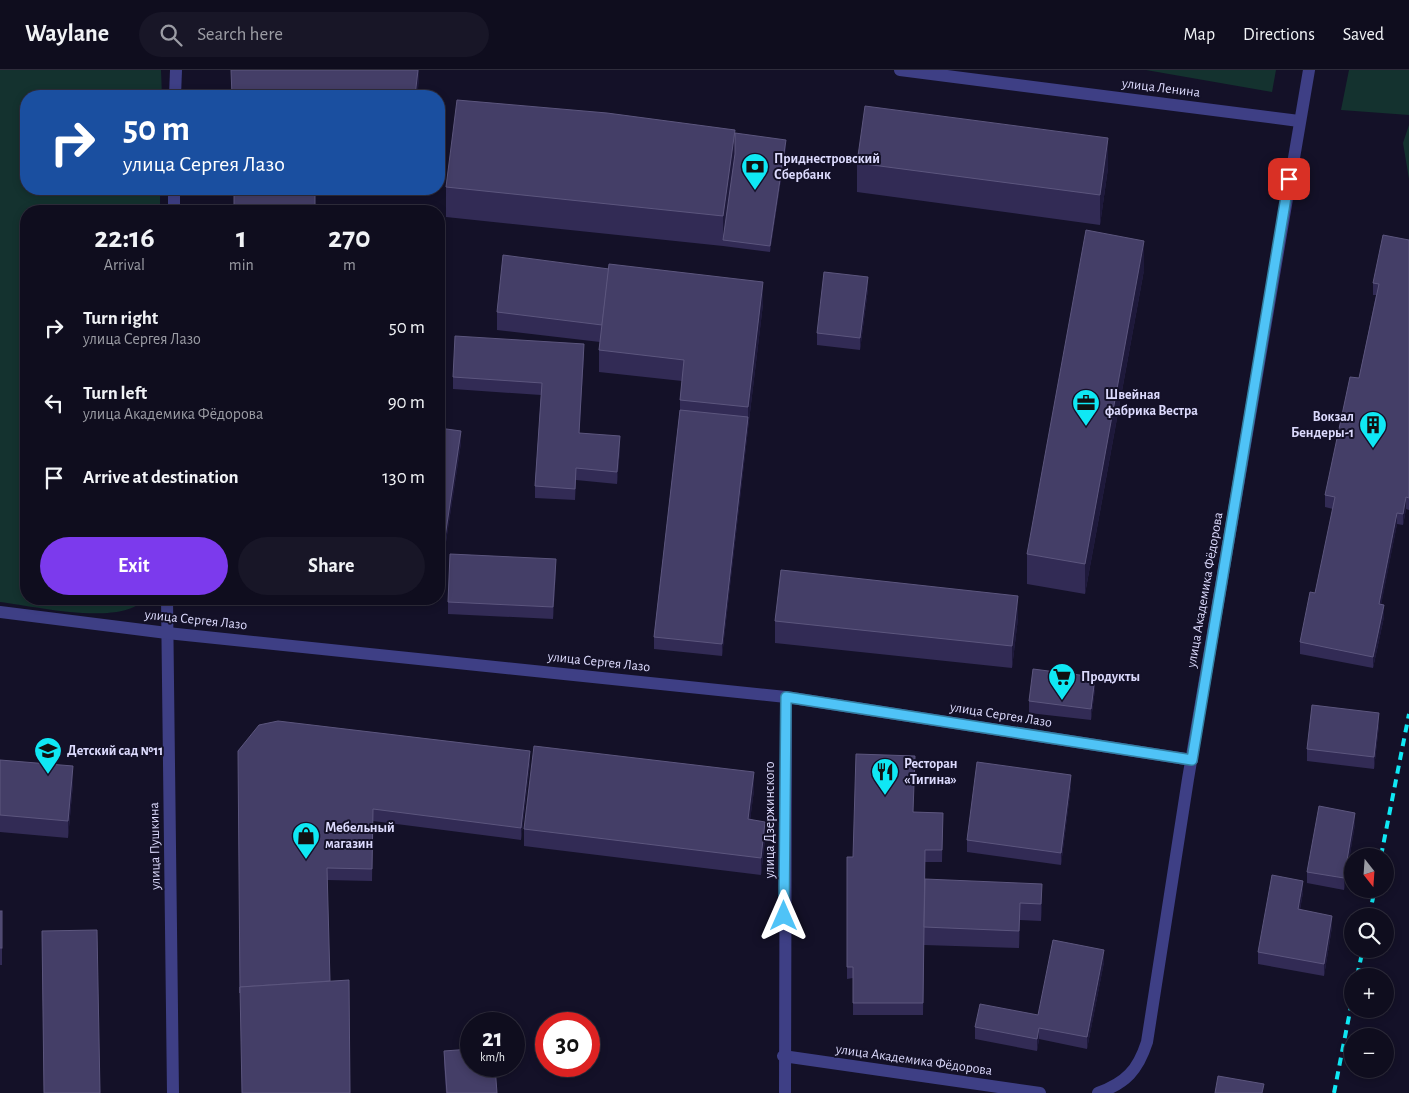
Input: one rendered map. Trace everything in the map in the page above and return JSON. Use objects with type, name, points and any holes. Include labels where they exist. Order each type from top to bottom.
[{"type":"street","points":[[175,90],[176,70]]},
{"type":"street","name":"улица Ленина","points":[[900,70],[1299,121]]},
{"type":"street","name":"улица Академика Фёдорова","points":[[1098,1093],[1128,1077],[1140,1062],[1147,1042],[1192,760],[1299,121],[1310,70]]},
{"type":"street","name":"улица Пушкина","points":[[168,605],[173,1093]]},
{"type":"street","name":"улица Сергея Лазо","points":[[0,612],[167,633],[786,697],[1192,760]]},
{"type":"street","name":"улица Дзержинского","points":[[785,1093],[783,1056],[786,697]]},
{"type":"street","name":"улица Академика Фёдорова","points":[[783,1056],[1040,1093]]},
{"type":"green space","points":[[0,70],[161,70],[162,90],[20,90],[20,195],[160,195],[160,205],[20,205],[20,605],[0,602]]},
{"type":"green space","points":[[1146,70],[1276,70],[1272,92]]},
{"type":"green space","points":[[1349,70],[1409,70],[1409,115],[1341,110]]},
{"type":"green space","points":[[1409,125],[1409,179],[1403,143]]},
{"type":"green space","points":[[20,605],[136,605],[117,612],[76,613]]},
{"type":"building","points":[[231,70],[418,70],[416,90],[232,90]]},
{"type":"building","points":[[457,100],[607,113],[735,130],[723,216],[446,187]]},
{"type":"building","points":[[865,106],[1108,138],[1100,195],[857,163]]},
{"type":"building","name":"Приднестровский Сбербанк","points":[[735,133],[786,140],[770,246],[723,240],[735,154]]},
{"type":"building","points":[[234,195],[315,195],[315,205],[234,205]]},
{"type":"building","name":"Швейная фабрика Вестра","points":[[1086,230],[1144,241],[1085,564],[1027,554]]},
{"type":"building","name":"Вокзал Бендеры-1","points":[[1383,235],[1409,240],[1409,498],[1406,497],[1403,514],[1397,513],[1379,604],[1384,605],[1373,657],[1300,642],[1310,592],[1315,593],[1335,497],[1325,495],[1350,377],[1359,378],[1379,284],[1373,283]]},
{"type":"building","points":[[503,255],[609,269],[602,325],[497,312]]},
{"type":"building","points":[[609,264],[763,282],[748,407],[680,400],[684,360],[599,350]]},
{"type":"building","points":[[824,272],[868,277],[860,338],[817,333]]},
{"type":"building","points":[[455,336],[584,344],[579,433],[620,436],[617,472],[576,468],[575,489],[535,486],[542,383],[453,377]]},
{"type":"building","points":[[680,410],[748,417],[722,644],[654,637]]},
{"type":"building","points":[[445,429],[461,431],[445,537]]},
{"type":"building","points":[[450,554],[556,559],[553,607],[448,602]]},
{"type":"building","points":[[781,570],[1018,596],[1012,646],[775,621]]},
{"type":"building","name":"Продукты","points":[[1033,669],[1095,677],[1091,709],[1029,701]]},
{"type":"building","points":[[1312,705],[1379,713],[1374,757],[1307,749]]},
{"type":"building","name":"Мебельный магазин","points":[[278,721],[530,751],[521,828],[373,809],[372,869],[327,868],[330,981],[240,987],[240,993],[238,751],[259,725]]},
{"type":"building","points":[[534,746],[754,772],[748,819],[765,822],[761,858],[524,829]]},
{"type":"building","points":[[856,754],[915,756],[913,812],[943,813],[942,850],[925,850],[923,1003],[853,1003],[853,967],[847,967],[847,857],[853,857]]},
{"type":"building","points":[[0,760],[73,766],[68,821],[0,815]]},
{"type":"building","points":[[977,762],[1071,775],[1061,853],[967,840]]},
{"type":"building","points":[[1319,806],[1355,813],[1349,848],[1344,848],[1344,878],[1307,872]]},
{"type":"building","points":[[1272,875],[1303,881],[1298,909],[1332,916],[1324,964],[1258,952]]},
{"type":"building","points":[[925,879],[1042,884],[1041,904],[1020,903],[1019,931],[924,927]]},
{"type":"building","points":[[0,911],[2,911],[2,948],[0,948]]},
{"type":"building","points":[[97,930],[100,1093],[44,1093],[42,931]]},
{"type":"building","points":[[1053,940],[1104,950],[1087,1037],[1039,1028],[1037,1039],[975,1027],[980,1004],[1038,1015]]},
{"type":"building","points":[[349,980],[350,1093],[242,1093],[240,987]]},
{"type":"building","points":[[460,1050],[460,1077],[496,1077],[497,1093],[447,1093],[444,1051]]},
{"type":"building","points":[[1218,1076],[1264,1084],[1262,1093],[1215,1093]]},
{"type":"railway","points":[[1383,848],[1409,714]]},
{"type":"railway","points":[[1371,908],[1373,898]]},
{"type":"railway","points":[[1359,968],[1361,958]]},
{"type":"railway","points":[[1334,1093],[1349,1018]]},
{"type":"place","name":"Приднестровский Сбербанк","points":[[755,191]]},
{"type":"place","name":"Швейная фабрика Вестра","points":[[1086,427]]},
{"type":"place","name":"Вокзал Бендеры-1","points":[[1373,449]]},
{"type":"place","name":"Продукты","points":[[1062,701]]},
{"type":"place","name":"Детский сад №11","points":[[48,775]]},
{"type":"place","name":"Ресторан «Тигина»","points":[[885,796]]},
{"type":"place","name":"Мебельный магазин","points":[[306,860]]},
{"type":"route","points":[[784,916],[786,697],[1192,760],[1289,179]]}]
